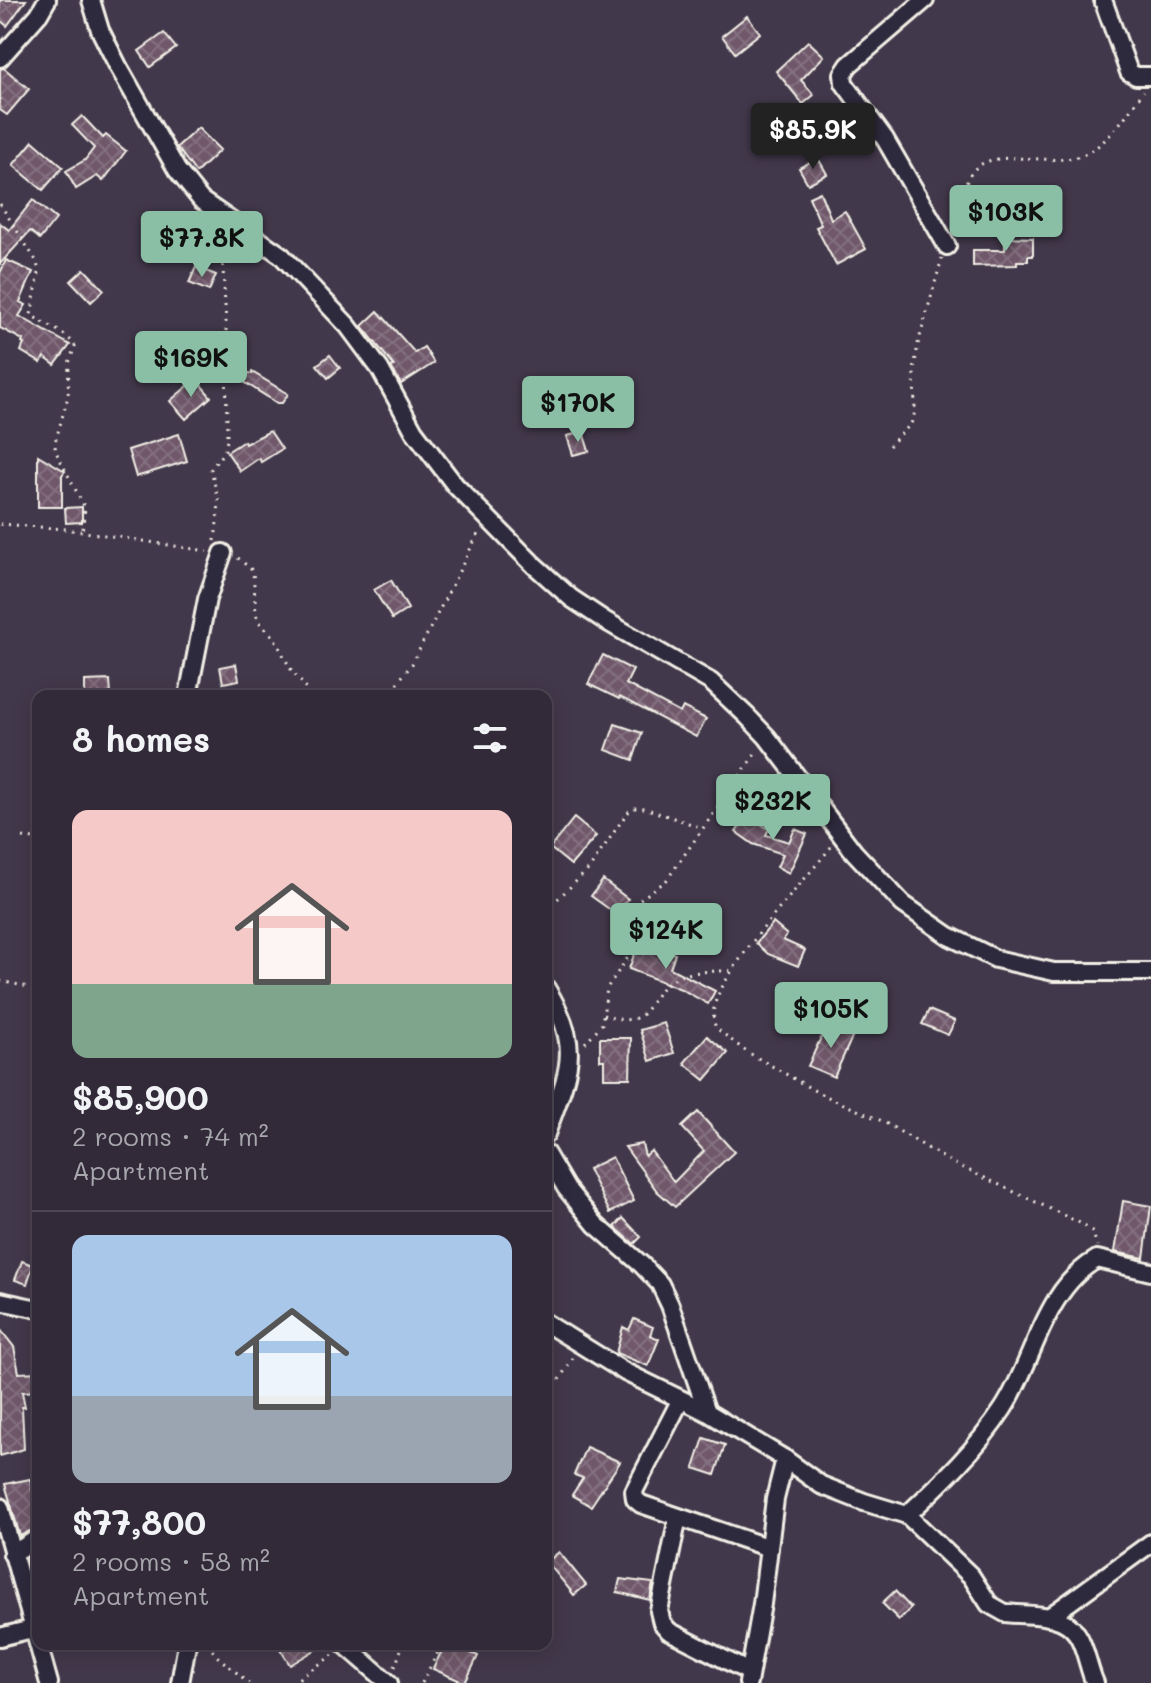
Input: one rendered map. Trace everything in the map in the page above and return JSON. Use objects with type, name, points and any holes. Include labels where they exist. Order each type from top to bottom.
[{"type":"street","points":[[0,58],[39,14],[47,0]]},
{"type":"street","points":[[91,0],[100,30],[118,66],[177,170],[201,200],[281,255],[348,326],[380,369],[432,457],[534,565],[571,598],[604,620],[711,682],[767,737],[854,852],[903,904],[949,936],[996,959],[1054,972],[1151,972]]},
{"type":"street","points":[[925,0],[849,65],[843,74],[844,83],[885,139],[947,246]]},
{"type":"street","points":[[1103,0],[1129,72],[1151,79]]},
{"type":"street","points":[[189,690],[207,599],[223,553]]},
{"type":"street","points":[[552,999],[565,1024],[571,1057],[552,1116]]},
{"type":"street","points":[[552,1164],[566,1188],[596,1225],[660,1284],[707,1412]]},
{"type":"street","points":[[907,1515],[955,1469],[1003,1408],[1047,1314],[1076,1276],[1097,1259],[1151,1272]]},
{"type":"street","points":[[0,1301],[32,1308]]},
{"type":"street","points":[[552,1327],[680,1401],[707,1412],[785,1459],[821,1485],[907,1515],[971,1576],[989,1604],[1005,1613],[1049,1617],[1066,1622],[1078,1635],[1095,1683]]},
{"type":"street","points":[[680,1401],[634,1491],[635,1499],[641,1504],[769,1548]]},
{"type":"street","points":[[678,1517],[659,1611],[662,1623],[669,1631],[748,1677],[775,1499],[785,1459]]},
{"type":"street","points":[[0,1507],[32,1629],[0,1637]]},
{"type":"street","points":[[12,1554],[32,1542]]},
{"type":"street","points":[[1049,1617],[1151,1543]]},
{"type":"street","points":[[39,1650],[49,1683]]},
{"type":"street","points":[[180,1683],[186,1650]]},
{"type":"street","points":[[355,1650],[392,1677]]},
{"type":"path","points":[[889,446],[911,424],[915,412],[914,370],[918,344],[938,267],[973,171],[987,161],[1002,158],[1059,160],[1084,154],[1105,140],[1151,79]]},
{"type":"path","points":[[0,204],[37,262],[39,273],[31,315],[65,334],[75,346],[69,363],[68,397],[55,450],[85,508],[82,532]]},
{"type":"path","points":[[0,524],[82,532],[213,552],[219,503],[211,469],[225,450],[227,440],[226,323],[220,215]]},
{"type":"path","points":[[392,690],[412,664],[487,515]]},
{"type":"path","points":[[223,553],[244,561],[253,571],[259,622],[274,637],[290,668],[307,690]]},
{"type":"path","points":[[571,1057],[602,1024],[607,988],[633,950],[638,935],[639,900],[666,881],[767,737]]},
{"type":"path","points":[[552,904],[589,869],[627,813],[634,808],[644,808],[704,828]]},
{"type":"path","points":[[841,834],[734,970],[719,994],[713,1012],[716,1028],[744,1050],[817,1092],[884,1122],[949,1161],[1082,1224],[1093,1233],[1097,1259]]},
{"type":"path","points":[[23,837],[32,839]]},
{"type":"path","points":[[603,1015],[630,1021],[640,1017],[667,984],[678,977],[734,970]]},
{"type":"path","points":[[0,981],[32,988]]},
{"type":"path","points":[[552,1391],[582,1345]]},
{"type":"path","points":[[213,1650],[249,1683]]},
{"type":"path","points":[[292,1683],[346,1650]]},
{"type":"path","points":[[392,1677],[401,1650]]},
{"type":"path","points":[[422,1683],[439,1650]]},
{"type":"building","points":[[0,0],[26,0],[7,26],[0,20]]},
{"type":"building","points":[[747,16],[760,33],[735,53],[722,36]]},
{"type":"building","points":[[164,33],[176,48],[150,67],[139,51]]},
{"type":"building","points":[[808,41],[824,56],[801,80],[814,95],[803,104],[776,71]]},
{"type":"building","points":[[4,68],[29,89],[7,115],[0,110],[0,69]]},
{"type":"building","points":[[82,116],[103,138],[106,135],[126,151],[103,181],[97,176],[76,189],[66,171],[85,160],[94,148],[72,125]]},
{"type":"building","points":[[198,128],[220,150],[196,173],[177,147]]},
{"type":"building","points":[[33,141],[63,167],[43,190],[13,165]]},
{"type":"building","points":[[818,158],[827,174],[808,184],[799,168]]},
{"type":"building","points":[[820,192],[831,219],[845,211],[866,249],[836,265],[816,227],[821,225],[809,197]]},
{"type":"building","points":[[33,200],[56,219],[40,239],[30,231],[0,264],[0,223],[9,230]]},
{"type":"building","points":[[1005,237],[1033,238],[1033,256],[1028,256],[1028,261],[1017,261],[1017,265],[973,266],[973,250],[1005,250]]},
{"type":"building","points":[[6,260],[33,272],[20,302],[26,305],[19,316],[70,345],[55,365],[44,357],[41,363],[21,351],[23,340],[0,328],[0,273]]},
{"type":"building","points":[[196,267],[216,275],[209,291],[189,283]]},
{"type":"building","points":[[84,269],[104,290],[91,302],[71,281]]},
{"type":"building","points":[[378,311],[415,353],[424,347],[434,363],[401,384],[391,367],[394,366],[362,326]]},
{"type":"building","points":[[330,355],[340,368],[328,378],[317,365]]},
{"type":"building","points":[[227,366],[252,372],[288,394],[282,403],[277,403],[225,370]]},
{"type":"building","points":[[196,379],[211,397],[186,419],[170,401]]},
{"type":"building","points":[[270,431],[282,449],[261,462],[259,458],[240,471],[227,452],[244,441],[245,444]]},
{"type":"building","points":[[583,432],[589,451],[573,455],[567,436]]},
{"type":"building","points":[[179,434],[187,461],[136,477],[128,450]]},
{"type":"building","points":[[38,455],[65,471],[62,475],[62,507],[38,507]]},
{"type":"building","points":[[82,507],[82,522],[66,523],[65,508]]},
{"type":"building","points":[[391,580],[408,609],[392,619],[374,590]]},
{"type":"building","points":[[603,655],[633,670],[626,684],[680,713],[683,707],[706,719],[696,737],[620,697],[588,684]]},
{"type":"building","points":[[236,664],[239,680],[223,683],[220,667]]},
{"type":"building","points":[[110,680],[111,690],[85,690],[85,681]]},
{"type":"building","points":[[615,724],[642,733],[633,760],[606,750]]},
{"type":"building","points":[[748,815],[769,829],[766,835],[789,842],[795,829],[807,834],[789,873],[777,867],[783,854],[753,844],[736,832]]},
{"type":"building","points":[[574,818],[596,836],[571,865],[552,850]]},
{"type":"building","points":[[603,880],[628,899],[616,914],[591,896]]},
{"type":"building","points":[[773,923],[787,935],[783,940],[805,950],[798,966],[768,954],[756,943]]},
{"type":"building","points":[[639,941],[675,954],[670,968],[715,991],[708,1004],[681,989],[629,969]]},
{"type":"building","points":[[929,1010],[955,1021],[948,1035],[922,1024]]},
{"type":"building","points":[[828,1022],[854,1033],[834,1077],[808,1066]]},
{"type":"building","points":[[664,1023],[674,1053],[650,1061],[640,1030]]},
{"type":"building","points":[[707,1036],[728,1053],[705,1080],[684,1063]]},
{"type":"building","points":[[600,1038],[631,1038],[630,1078],[604,1078]]},
{"type":"building","points":[[698,1112],[734,1152],[675,1207],[657,1191],[625,1147],[642,1144],[645,1156],[651,1151],[674,1182],[704,1151],[682,1127]]},
{"type":"building","points":[[612,1157],[634,1201],[610,1213],[588,1169]]},
{"type":"building","points":[[1123,1201],[1151,1206],[1144,1258],[1115,1252]]},
{"type":"building","points":[[623,1218],[641,1237],[634,1244],[615,1227]]},
{"type":"building","points":[[22,1261],[32,1265],[27,1284],[15,1280]]},
{"type":"building","points":[[634,1319],[653,1327],[650,1335],[659,1339],[648,1366],[616,1353],[623,1327],[629,1330]]},
{"type":"building","points":[[0,1329],[14,1347],[19,1373],[32,1372],[32,1391],[22,1392],[25,1407],[22,1407],[24,1449],[0,1456]]},
{"type":"building","points":[[704,1438],[725,1445],[715,1475],[694,1468]]},
{"type":"building","points":[[586,1447],[620,1462],[591,1506],[572,1495],[583,1478],[574,1475]]},
{"type":"building","points":[[30,1479],[32,1530],[20,1536],[5,1484]]},
{"type":"building","points":[[559,1552],[586,1585],[574,1595],[552,1568],[552,1558]]},
{"type":"building","points":[[32,1554],[32,1581],[26,1558]]},
{"type":"building","points":[[620,1579],[653,1583],[650,1600],[617,1592]]},
{"type":"building","points":[[895,1591],[911,1608],[899,1620],[882,1603]]},
{"type":"building","points":[[281,1650],[315,1650],[290,1665]]},
{"type":"building","points":[[442,1650],[465,1650],[478,1656],[465,1683],[433,1669]]}]
